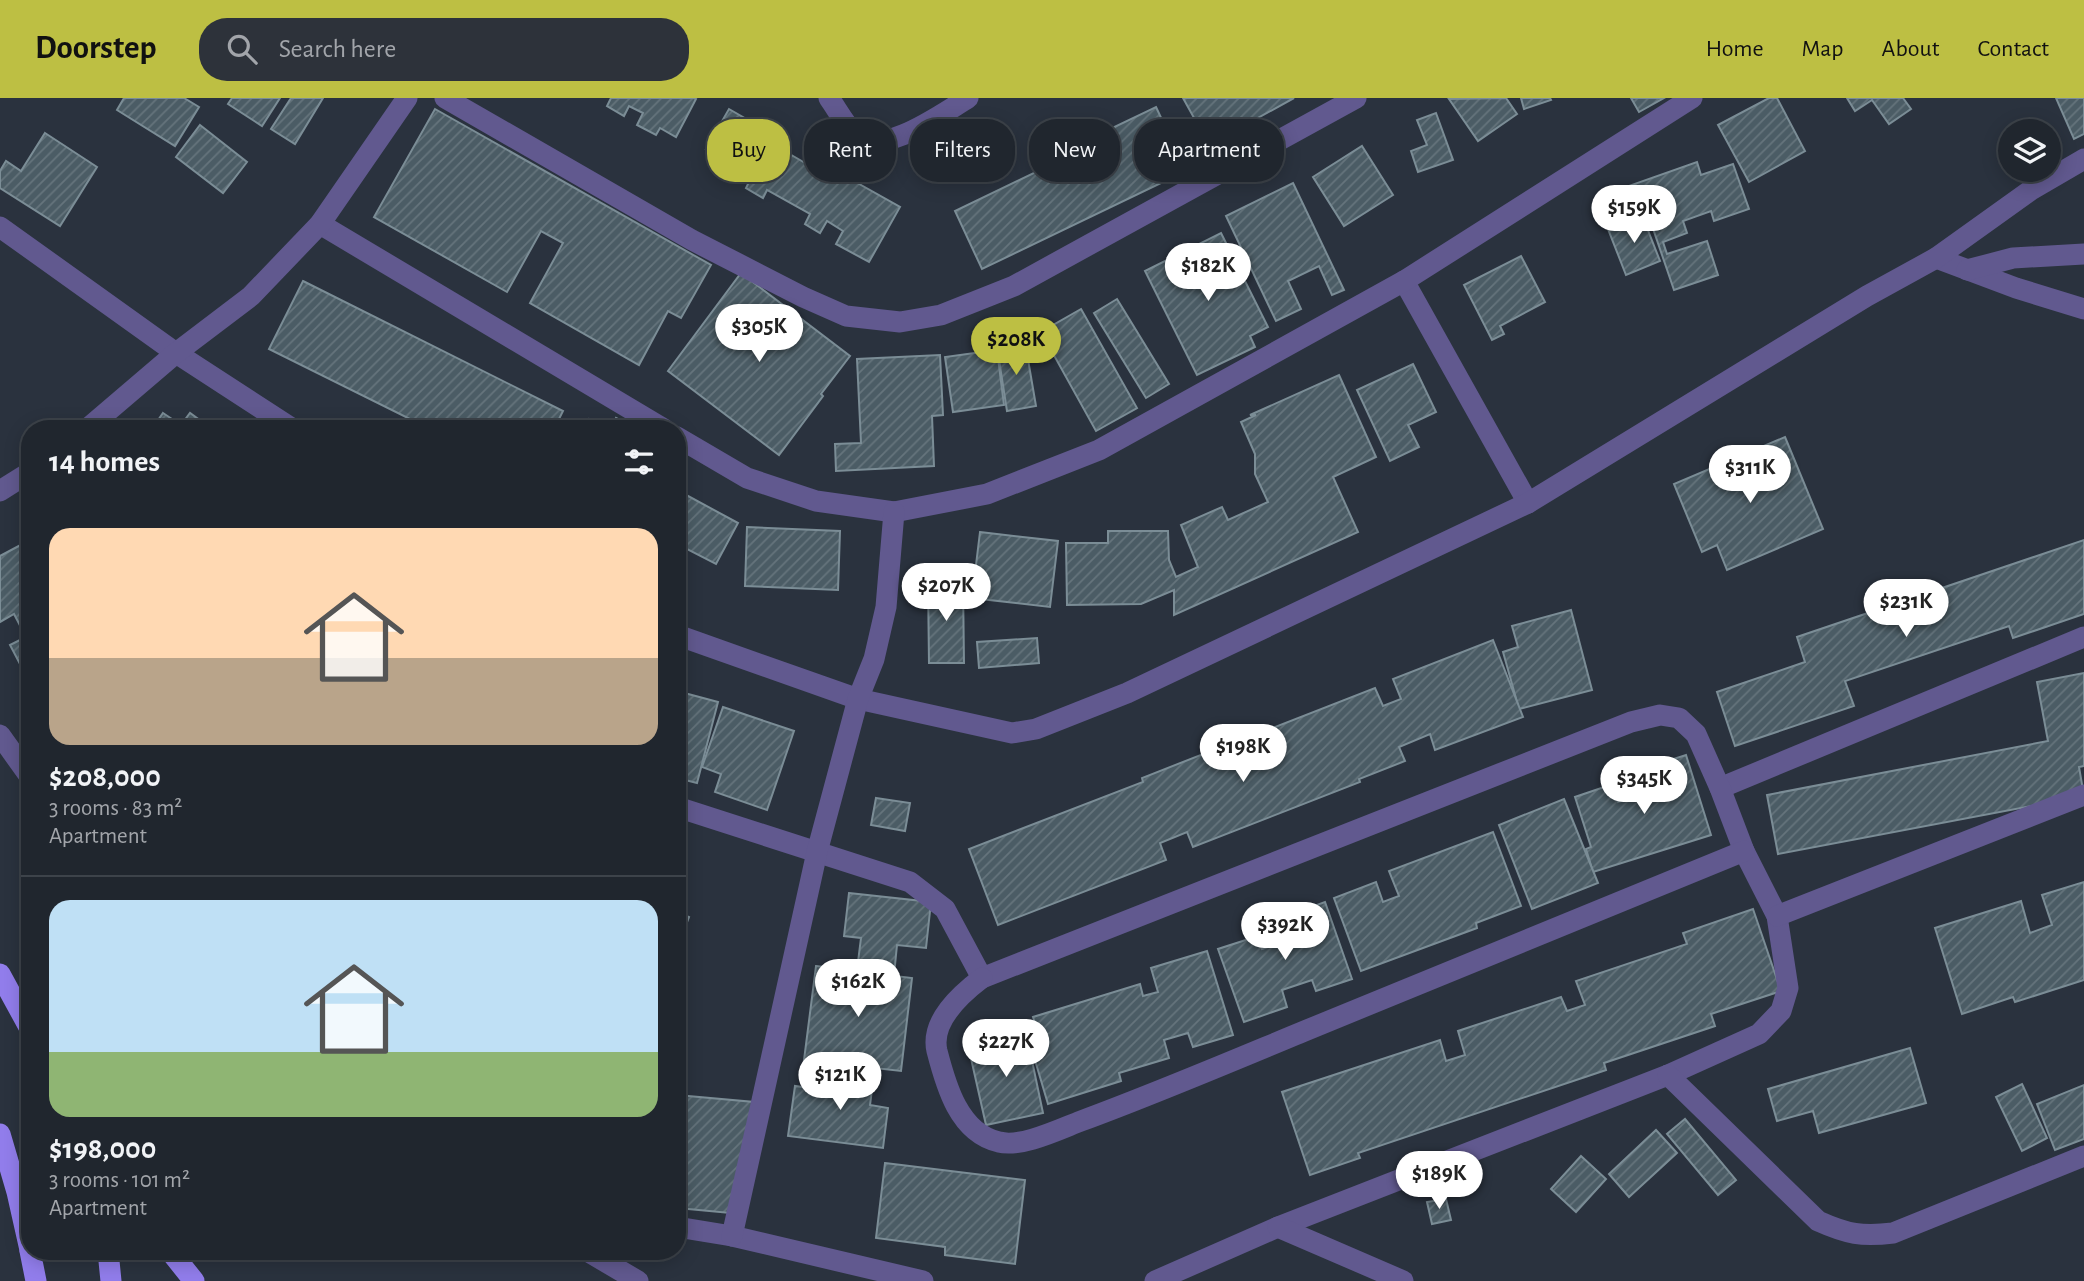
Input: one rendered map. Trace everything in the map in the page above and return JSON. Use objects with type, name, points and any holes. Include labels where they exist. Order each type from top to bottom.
[{"type":"main road","points":[[0,974],[21,1012]]},
{"type":"main road","points":[[0,1134],[5,1175],[21,1224]]},
{"type":"main road","points":[[32,1260],[36,1281]]},
{"type":"main road","points":[[109,1260],[111,1281]]},
{"type":"main road","points":[[177,1260],[194,1281]]},
{"type":"street","points":[[98,420],[176,353],[251,296],[320,224],[407,98]]},
{"type":"street","points":[[445,98],[692,240],[803,297],[846,316],[900,322],[941,315],[1014,286],[1356,98]]},
{"type":"street","points":[[829,98],[855,134],[874,143],[891,140],[968,98]]},
{"type":"street","points":[[686,442],[747,478],[816,501],[894,512],[987,495],[1099,450],[1404,281],[1692,98]]},
{"type":"street","points":[[686,638],[858,699],[1012,733],[1036,729],[1126,694],[1528,503],[1867,296],[1936,258],[2031,190],[2084,159]]},
{"type":"street","points":[[320,224],[649,420]]},
{"type":"street","points":[[0,227],[176,353],[279,420]]},
{"type":"street","points":[[1967,270],[2013,258],[2084,254]]},
{"type":"street","points":[[1936,258],[2084,309]]},
{"type":"street","points":[[1404,281],[1528,503]]},
{"type":"street","points":[[0,491],[21,478]]},
{"type":"street","points":[[732,1236],[817,852],[858,699],[874,659],[886,607],[894,512]]},
{"type":"street","points":[[1720,788],[2084,637]]},
{"type":"street","points":[[1154,1281],[1278,1227],[1668,1075],[1759,1034],[1781,1011],[1788,988],[1777,916],[1744,851],[1696,734],[1679,718],[1660,715],[1641,720],[982,978],[960,994],[944,1016],[935,1042],[944,1079],[956,1106],[974,1130],[1000,1143],[1021,1142],[1141,1099],[1744,851]]},
{"type":"street","points":[[0,735],[21,764]]},
{"type":"street","points":[[1777,916],[2084,795]]},
{"type":"street","points":[[686,810],[910,882],[945,909],[982,978]]},
{"type":"street","points":[[1668,1075],[1818,1221],[1844,1232],[1866,1236],[1893,1233],[2084,1156]]},
{"type":"street","points":[[1278,1227],[1403,1281]]},
{"type":"street","points":[[686,1228],[732,1236],[923,1281]]},
{"type":"street","points":[[602,1260],[638,1281]]},
{"type":"street","points":[[841,1261],[850,1281]]},
{"type":"building","points":[[124,98],[184,98],[199,107],[175,146],[117,110]]},
{"type":"building","points":[[232,98],[280,98],[262,126],[228,104]]},
{"type":"building","points":[[291,98],[323,98],[295,144],[271,129]]},
{"type":"building","points":[[611,98],[696,99],[676,137],[660,128],[656,135],[637,125],[643,113],[629,106],[624,116],[607,106]]},
{"type":"building","points":[[1183,98],[1294,98],[1256,119],[1195,119]]},
{"type":"building","points":[[1506,98],[1517,114],[1478,141],[1449,99]]},
{"type":"building","points":[[1521,98],[1550,98],[1551,100],[1524,109]]},
{"type":"building","points":[[1631,98],[1664,98],[1639,112]]},
{"type":"building","points":[[1769,98],[1777,98],[1805,151],[1749,182],[1718,125]]},
{"type":"building","points":[[1847,98],[1903,98],[1911,109],[1889,124],[1872,100],[1855,111]]},
{"type":"building","points":[[2056,98],[2084,98],[2084,134],[2074,139]]},
{"type":"building","points":[[1156,107],[1162,119],[1134,119],[1134,182],[1163,182],[982,269],[955,211],[1029,175],[1029,182],[1120,182],[1120,124]]},
{"type":"building","points":[[435,109],[711,265],[681,318],[668,311],[639,365],[530,303],[563,243],[541,231],[507,292],[374,217]]},
{"type":"building","points":[[729,109],[746,119],[723,119]]},
{"type":"building","points":[[1436,113],[1453,160],[1418,172],[1411,151],[1427,145],[1417,120]]},
{"type":"building","points":[[200,125],[247,162],[223,193],[176,157]]},
{"type":"building","points":[[45,133],[97,167],[60,226],[0,188],[0,171],[6,161],[21,171]]},
{"type":"building","points":[[1362,146],[1393,195],[1344,226],[1313,177]]},
{"type":"building","points":[[790,154],[804,162],[804,182],[856,182],[900,207],[869,262],[836,244],[843,231],[827,221],[820,233],[805,224],[810,214],[767,190],[763,198],[746,188],[749,182],[790,182]]},
{"type":"building","points":[[1697,162],[1701,175],[1733,164],[1749,209],[1714,221],[1711,211],[1683,221],[1687,233],[1663,242],[1667,254],[1707,241],[1718,275],[1674,290],[1648,214],[1633,219],[1623,188]]},
{"type":"building","points":[[1293,183],[1344,290],[1332,295],[1319,266],[1288,281],[1301,309],[1276,321],[1226,216]]},
{"type":"building","points":[[1642,215],[1660,261],[1626,275],[1608,229]]},
{"type":"building","points":[[1221,233],[1268,327],[1250,336],[1255,347],[1197,375],[1145,271]]},
{"type":"building","points":[[1521,256],[1545,302],[1500,326],[1504,334],[1492,340],[1464,285]]},
{"type":"building","points":[[741,273],[850,356],[779,455],[668,371]]},
{"type":"building","points":[[303,281],[563,411],[558,420],[412,420],[269,349]]},
{"type":"building","points":[[1117,299],[1169,384],[1146,398],[1094,313]]},
{"type":"building","points":[[1081,309],[1137,408],[1096,431],[1041,332]]},
{"type":"building","points":[[1025,342],[1036,406],[1007,411],[997,347]]},
{"type":"building","points":[[997,350],[1004,405],[953,412],[945,357]]},
{"type":"building","points":[[940,355],[943,415],[932,416],[934,466],[836,471],[835,444],[861,443],[857,359]]},
{"type":"building","points":[[1413,364],[1436,412],[1408,425],[1419,447],[1390,461],[1357,390]]},
{"type":"building","points":[[1339,375],[1376,457],[1333,477],[1358,532],[1174,615],[1174,590],[1141,604],[1067,605],[1066,543],[1108,543],[1108,531],[1168,531],[1169,560],[1176,577],[1198,567],[1181,525],[1222,507],[1228,520],[1268,502],[1255,474],[1255,454],[1241,422],[1256,415],[1250,415]]},
{"type":"building","points":[[163,413],[174,420],[158,420]]},
{"type":"building","points":[[190,413],[200,420],[185,420]]},
{"type":"building","points":[[1785,437],[1823,529],[1727,570],[1717,545],[1702,552],[1674,484]]},
{"type":"building","points":[[686,495],[738,523],[716,564],[686,549]]},
{"type":"building","points":[[747,527],[840,531],[838,590],[745,586]]},
{"type":"building","points":[[980,532],[1058,541],[1050,607],[972,598]]},
{"type":"building","points":[[2084,540],[2084,614],[2013,638],[2009,626],[1845,681],[1854,706],[1735,746],[1717,692],[1805,662],[1797,637]]},
{"type":"building","points":[[21,545],[21,627],[14,614],[0,622],[0,556]]},
{"type":"building","points":[[928,582],[963,583],[964,663],[929,663]]},
{"type":"building","points":[[1571,610],[1592,690],[1519,709],[1503,652],[1518,647],[1512,626]]},
{"type":"building","points":[[1037,638],[1039,663],[979,668],[977,642]]},
{"type":"building","points":[[21,640],[21,666],[10,645]]},
{"type":"building","points":[[1493,640],[1523,717],[1435,750],[1430,734],[1399,747],[1405,761],[1359,779],[1360,782],[1193,847],[1187,832],[1160,843],[1166,860],[998,925],[969,849],[1143,782],[1142,778],[1257,733],[1265,752],[1283,746],[1275,727],[1375,688],[1383,706],[1401,699],[1393,679]]},
{"type":"building","points":[[2084,673],[2084,766],[2079,767],[2084,796],[1778,854],[1767,795],[2048,741],[2037,682]]},
{"type":"building","points":[[686,693],[718,702],[697,783],[686,780]]},
{"type":"building","points":[[723,707],[794,731],[767,810],[715,792],[721,774],[702,767]]},
{"type":"building","points":[[1686,755],[1711,835],[1593,872],[1586,849],[1591,847],[1575,797],[1613,784],[1618,802],[1646,793],[1639,770]]},
{"type":"building","points":[[876,798],[910,803],[905,831],[871,825]]},
{"type":"building","points":[[1564,799],[1598,883],[1532,909],[1499,825]]},
{"type":"building","points":[[1493,832],[1521,906],[1476,923],[1477,928],[1361,971],[1334,898],[1376,882],[1383,902],[1399,896],[1389,871]]},
{"type":"building","points":[[2084,882],[2084,980],[2015,1002],[2013,997],[1962,1014],[1935,928],[2021,901],[2030,933],[2052,925],[2042,895]]},
{"type":"building","points":[[849,893],[931,902],[926,948],[897,945],[894,975],[857,970],[861,938],[844,936]]},
{"type":"building","points":[[1325,902],[1352,979],[1316,991],[1312,980],[1282,990],[1287,1007],[1244,1022],[1218,949],[1258,936],[1262,949],[1283,942],[1275,920]]},
{"type":"building","points":[[1753,909],[1781,991],[1711,1014],[1715,1026],[1604,1063],[1606,1070],[1358,1153],[1360,1158],[1310,1175],[1282,1092],[1440,1040],[1446,1061],[1465,1055],[1458,1031],[1561,997],[1567,1011],[1585,1005],[1576,981],[1687,944],[1683,933]]},
{"type":"building","points":[[1207,951],[1233,1035],[1193,1047],[1188,1033],[1164,1040],[1169,1058],[1119,1073],[1121,1081],[1048,1104],[1029,1040],[1039,1037],[1033,1017],[1140,984],[1143,996],[1158,992],[1151,968]]},
{"type":"building","points":[[816,966],[912,978],[901,1071],[804,1060]]},
{"type":"building","points":[[1026,1032],[1043,1113],[986,1125],[968,1045]]},
{"type":"building","points":[[1910,1048],[1926,1103],[1819,1133],[1813,1111],[1777,1121],[1768,1089]]},
{"type":"building","points":[[833,1068],[874,1074],[870,1105],[888,1108],[883,1148],[788,1136],[795,1086],[830,1091]]},
{"type":"building","points":[[2022,1084],[2047,1138],[2022,1151],[1996,1097]]},
{"type":"building","points":[[2084,1085],[2084,1139],[2055,1150],[2037,1104]]},
{"type":"building","points":[[686,1096],[754,1102],[730,1213],[686,1209]]},
{"type":"building","points":[[1685,1119],[1736,1180],[1718,1195],[1667,1134]]},
{"type":"building","points":[[1656,1130],[1677,1153],[1629,1197],[1609,1174]]},
{"type":"building","points":[[1581,1156],[1606,1179],[1576,1212],[1551,1189]]},
{"type":"building","points":[[885,1163],[1025,1180],[1015,1264],[945,1255],[945,1247],[876,1238]]},
{"type":"building","points":[[1446,1199],[1451,1220],[1432,1224],[1427,1202]]}]
